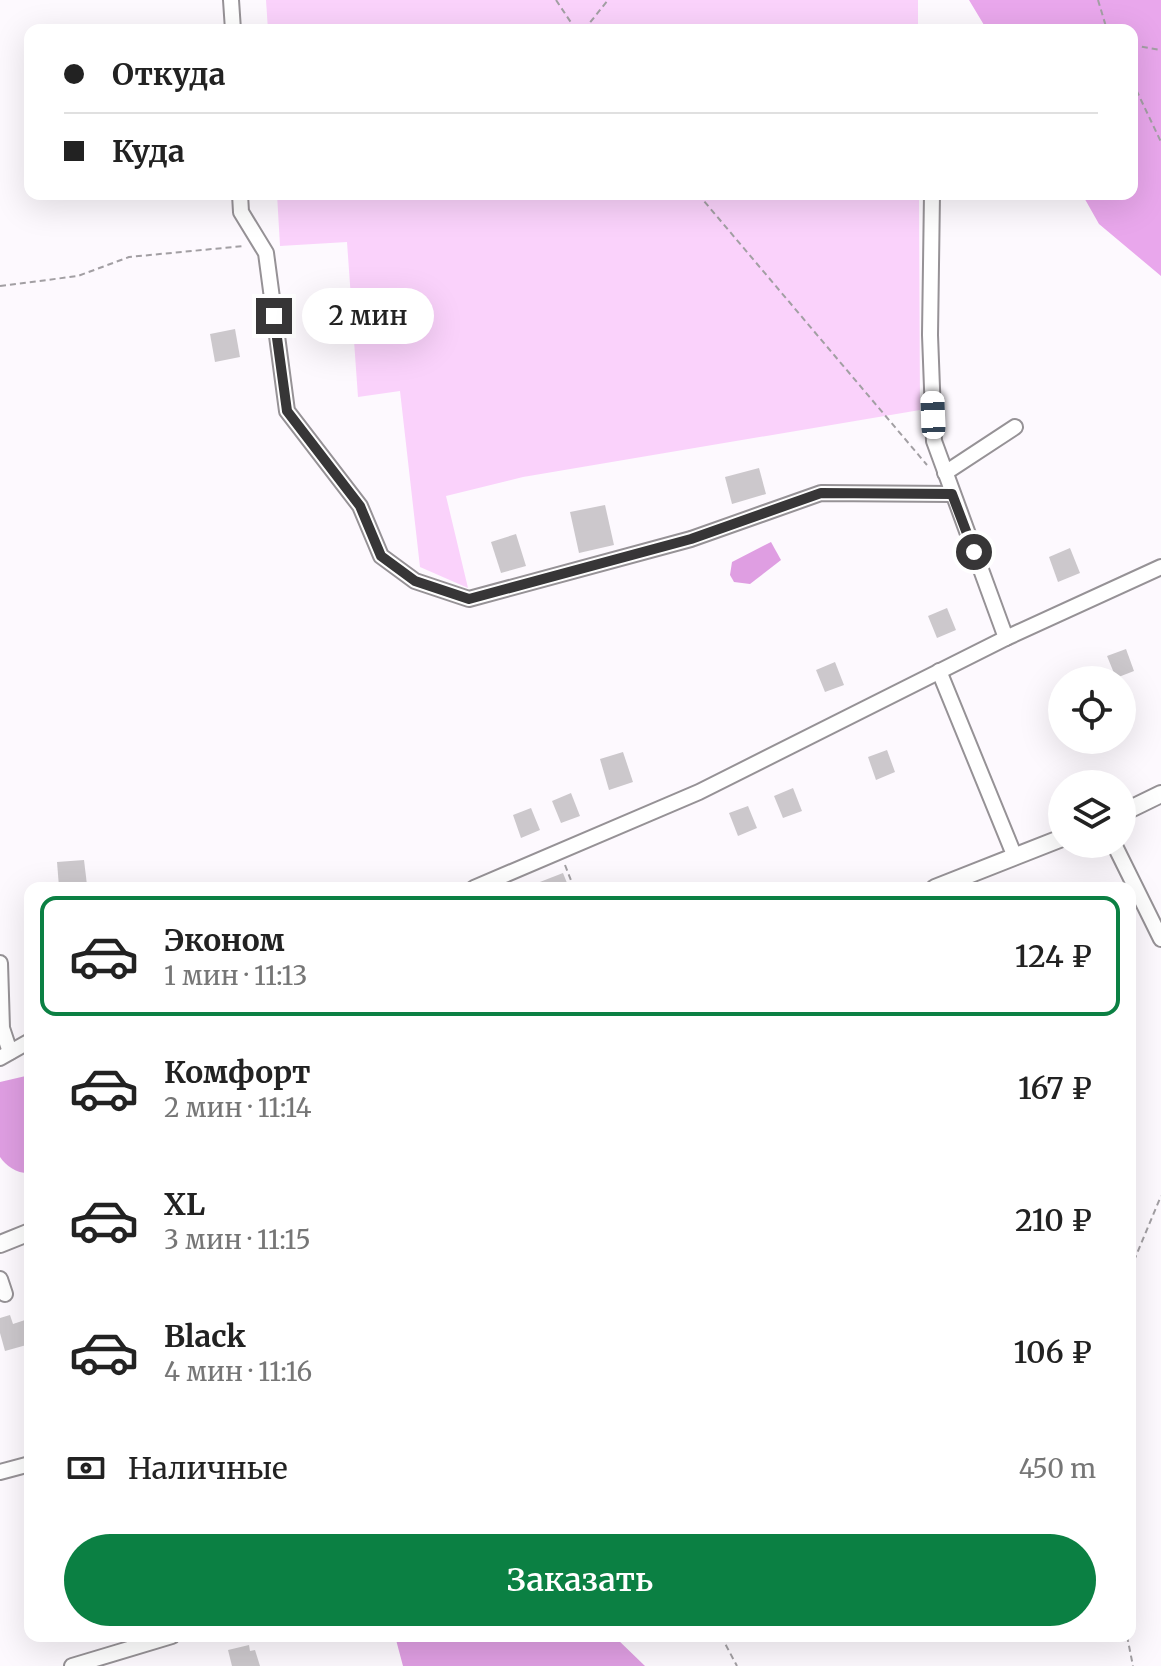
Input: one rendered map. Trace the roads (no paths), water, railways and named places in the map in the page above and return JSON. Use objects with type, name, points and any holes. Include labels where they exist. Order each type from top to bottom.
[{"type":"main road","points":[[1136,806],[1161,794]]},
{"type":"main road","points":[[950,882],[1048,844]]},
{"type":"main road","points":[[0,1244],[24,1234]]},
{"type":"street","points":[[231,0],[233,24]]},
{"type":"street","points":[[240,200],[241,212],[266,253],[287,411],[360,506],[381,556],[415,581],[469,599],[691,539],[821,493],[952,494]]},
{"type":"street","points":[[932,200],[930,335],[938,472],[952,494],[1006,638]]},
{"type":"street","points":[[938,472],[1015,427]]},
{"type":"street","points":[[489,882],[699,792],[1006,638],[1161,567]]},
{"type":"street","points":[[939,671],[1015,857]]},
{"type":"street","points":[[1121,858],[1133,882]]},
{"type":"street","points":[[1136,888],[1161,939]]},
{"type":"street","points":[[0,963],[5,1055],[24,1044]]},
{"type":"street","points":[[0,1279],[5,1294]]},
{"type":"street","points":[[0,1472],[24,1466]]},
{"type":"street","points":[[72,1666],[152,1642]]}]
